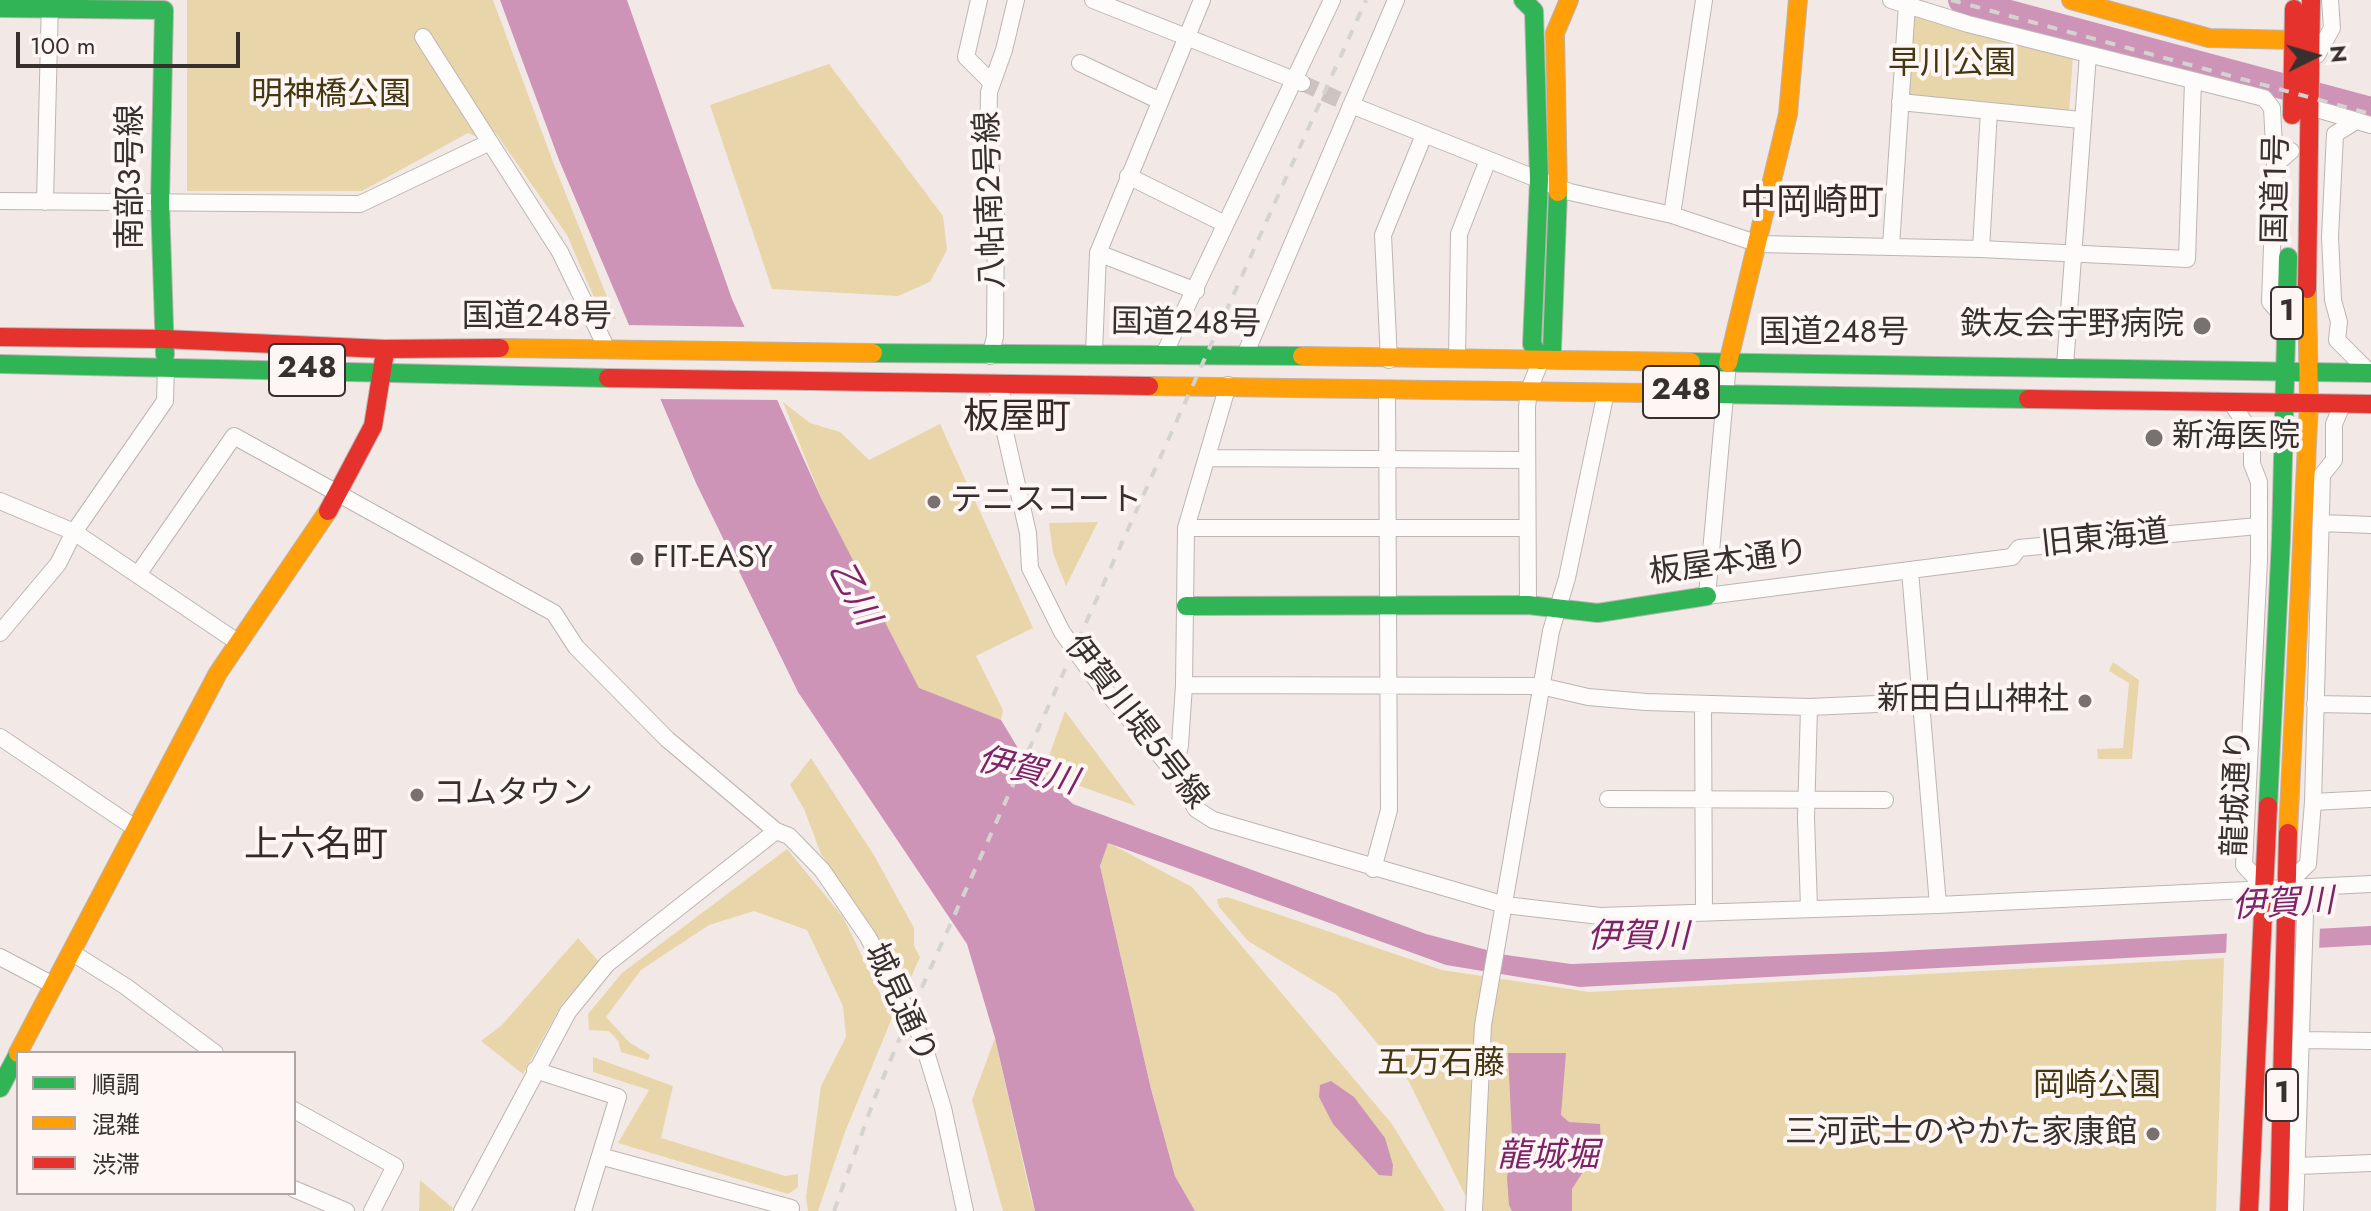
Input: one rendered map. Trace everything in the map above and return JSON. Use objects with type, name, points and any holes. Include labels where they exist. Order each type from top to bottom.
[{"type":"main road","points":[[1523,0],[1534,11],[1539,180],[1532,344],[1541,360],[1552,350],[1558,187],[1555,33],[1569,0]]},
{"type":"main road","points":[[1728,363],[1788,114],[1798,0]]},
{"type":"main road","points":[[2071,0],[2209,38],[2293,40]]},
{"type":"main road","name":"国道1号","points":[[2282,530],[2288,269],[2300,151],[2301,106],[2293,40],[2294,0]]},
{"type":"main road","name":"国道1号","points":[[2301,106],[2313,62],[2311,0]]},
{"type":"main road","name":"南部3号線","points":[[0,8],[164,5],[160,202],[166,365]]},
{"type":"main road","name":"国道1号","points":[[2300,151],[2307,258],[2309,403],[2302,523]]},
{"type":"main road","name":"国道248号","points":[[0,337],[164,339],[384,349],[606,347],[990,356],[1094,353],[2371,373]]},
{"type":"main road","points":[[20,1051],[236,641],[338,496],[373,426],[383,373],[384,349]]},
{"type":"main road","name":"国道248号","points":[[0,364],[166,365],[614,378],[1727,392],[2371,404]]},
{"type":"main road","points":[[2302,523],[2318,580]]},
{"type":"main road","name":"龍城通り","points":[[2249,1211],[2262,980],[2280,895],[2298,675],[2302,523]]},
{"type":"main road","points":[[2259,561],[2282,530]]},
{"type":"main road","name":"龍城通り","points":[[2279,1202],[2284,979],[2280,895],[2266,802],[2282,530]]},
{"type":"main road","name":"板屋本通り","points":[[1528,605],[1557,611],[1598,613],[1707,596]]},
{"type":"main road","points":[[1186,606],[1528,605]]},
{"type":"main road","points":[[2298,675],[2317,615]]},
{"type":"main road","points":[[0,1088],[16,1060]]},
{"type":"street","points":[[979,0],[966,57],[991,82]]},
{"type":"street","name":"八帖南2号線","points":[[990,356],[995,337],[996,214],[988,146],[991,82],[1004,50],[1016,0]]},
{"type":"street","points":[[1093,0],[1298,80]]},
{"type":"street","points":[[1094,353],[1098,253],[1202,0]]},
{"type":"street","points":[[1163,356],[1298,80],[1332,0]]},
{"type":"street","points":[[1245,355],[1396,0]]},
{"type":"street","points":[[1672,215],[1704,0]]},
{"type":"street","points":[[2313,62],[2332,28],[2330,0]]},
{"type":"street","points":[[1891,246],[1900,102],[1899,2],[2264,98],[2272,108],[2275,165],[2270,302],[2287,321]]},
{"type":"street","points":[[45,202],[50,5]]},
{"type":"street","points":[[423,37],[560,252],[606,347]]},
{"type":"street","points":[[2065,366],[2088,54]]},
{"type":"street","points":[[1080,63],[1160,101]]},
{"type":"street","points":[[1352,106],[1558,187],[1672,215],[1759,244],[1981,249],[2073,256],[2187,259],[2193,81]]},
{"type":"street","points":[[1900,102],[2081,120]]},
{"type":"street","points":[[2301,106],[2364,123]]},
{"type":"street","points":[[1981,249],[1989,111]]},
{"type":"street","points":[[2364,123],[2335,134],[2330,237],[2333,300],[2339,322],[2337,340],[2371,373]]},
{"type":"street","points":[[1389,360],[1383,235],[1424,135]]},
{"type":"street","points":[[0,201],[360,204],[490,142]]},
{"type":"street","points":[[2275,165],[2300,151],[2335,171]]},
{"type":"street","points":[[1457,359],[1459,234],[1488,160]]},
{"type":"street","points":[[1128,176],[1225,224]]},
{"type":"street","points":[[2307,258],[2330,237]]},
{"type":"street","points":[[2272,247],[2288,269]]},
{"type":"street","points":[[1098,253],[1196,291]]},
{"type":"street","points":[[1528,605],[1526,460],[1529,390],[1541,360]]},
{"type":"street","points":[[1707,596],[1728,363]]},
{"type":"street","points":[[0,633],[58,564],[74,532],[165,401],[166,365]]},
{"type":"street","name":"伊賀川堤5号線","points":[[991,383],[1003,398],[1001,415],[1028,533],[1030,568],[1062,632],[1174,772],[1196,809],[1213,820],[1505,905],[1600,916],[2280,895],[2371,884]]},
{"type":"street","points":[[1174,772],[1180,745],[1184,685],[1186,528],[1228,385]]},
{"type":"street","points":[[1373,869],[1389,810],[1387,389]]},
{"type":"street","points":[[1474,1211],[1487,1008],[1541,686],[1606,392]]},
{"type":"street","points":[[2230,401],[2252,433],[2252,464],[2259,482],[2259,561],[2244,865],[2305,915],[2295,1211]]},
{"type":"street","points":[[2280,895],[2308,864],[2313,802],[2322,475],[2334,460],[2334,424],[2343,403]]},
{"type":"street","name":"城見通り","points":[[139,573],[234,436],[554,613],[576,647],[667,739],[776,831],[789,836],[822,870],[868,937],[922,1039],[943,1108],[965,1211]]},
{"type":"street","points":[[1207,458],[1526,460]]},
{"type":"street","points":[[0,501],[74,532],[139,573],[161,594],[236,641]]},
{"type":"street","points":[[2322,523],[2371,525]]},
{"type":"street","name":"旧東海道","points":[[1910,571],[2012,557],[2019,548],[2258,526]]},
{"type":"street","points":[[1186,528],[1527,528]]},
{"type":"street","points":[[1910,571],[1938,905]]},
{"type":"street","name":"板屋本通り","points":[[1707,596],[1910,571]]},
{"type":"street","points":[[1184,685],[1387,683],[1541,686],[1588,697],[1809,707],[1922,702]]},
{"type":"street","points":[[1703,704],[1704,913]]},
{"type":"street","points":[[2315,704],[2371,705]]},
{"type":"street","points":[[1809,707],[1809,908]]},
{"type":"street","points":[[0,737],[135,828]]},
{"type":"street","points":[[1608,799],[1885,800]]},
{"type":"street","points":[[2313,802],[2371,799]]},
{"type":"street","points":[[462,1211],[568,1012],[607,964],[776,831]]},
{"type":"street","points":[[71,952],[125,986],[212,1051]]},
{"type":"street","points":[[0,957],[53,985]]},
{"type":"street","points":[[2302,1040],[2371,1041]]},
{"type":"street","points":[[535,1070],[618,1097],[583,1211]]},
{"type":"street","points":[[296,1111],[395,1166],[372,1211]]},
{"type":"street","points":[[600,1156],[791,1208],[790,1211]]},
{"type":"street","points":[[2298,1166],[2371,1163]]},
{"type":"street","points":[[2279,1202],[2298,1166]]},
{"type":"street","points":[[296,1190],[346,1211]]},
{"type":"green space","name":"明神橋公園","points":[[187,0],[493,0],[616,319],[602,316],[567,235],[495,132],[480,138],[468,133],[362,191],[187,191]]},
{"type":"green space","name":"早川公園","points":[[1908,14],[2073,56],[2069,113],[1903,99]]},
{"type":"green space","points":[[829,64],[943,216],[947,250],[930,282],[898,296],[772,289],[710,105]]},
{"type":"green space","points":[[783,402],[810,423],[840,432],[869,460],[940,424],[1033,628],[976,656],[1003,710],[1001,720],[919,689],[822,500]]},
{"type":"green space","points":[[1098,522],[1066,586],[1053,553],[1049,523]]},
{"type":"green space","points":[[2113,662],[2139,680],[2132,759],[2098,759],[2097,749],[2123,748],[2129,683],[2109,671]]},
{"type":"green space","points":[[1065,711],[1136,806],[1043,773]]},
{"type":"green space","points":[[811,758],[875,857],[914,928],[914,946],[920,957],[906,989],[866,920],[821,854],[804,809],[790,785]]},
{"type":"green space","points":[[1107,842],[1192,887],[1392,1124],[1445,1211],[1195,1211],[1175,1176],[1151,1089],[1100,866]]},
{"type":"green space","points":[[787,849],[843,917],[892,1018],[845,1132],[818,1211],[808,1211],[806,1197],[821,1086],[846,1037],[843,1006],[807,930],[754,911],[709,925],[641,970],[606,1017],[629,1042],[650,1055],[648,1060],[621,1052],[618,1041],[609,1031],[589,1030],[588,1014],[622,973]]},
{"type":"green space","name":"岡崎公園","points":[[1227,897],[1442,970],[1589,992],[2224,958],[2216,1211],[1477,1211],[1464,1193],[1408,1080],[1336,994],[1248,941],[1219,907],[1217,899]]},
{"type":"green space","points":[[578,938],[600,963],[562,1004],[523,1074],[481,1041],[502,1025]]},
{"type":"green space","points":[[995,1038],[1035,1211],[1003,1211],[972,1100]]},
{"type":"green space","points":[[593,1057],[673,1086],[661,1138],[785,1176],[798,1174],[798,1187],[788,1194],[618,1143],[649,1090],[593,1072]]},
{"type":"green space","points":[[420,1180],[453,1208],[451,1211],[419,1211]]},
{"type":"water","points":[[500,0],[627,0],[732,299],[822,500],[919,688],[1001,720],[1024,758],[1073,804],[1426,934],[1506,955],[1571,964],[1881,952],[2371,926],[2371,945],[1580,987],[1446,965],[1108,843],[1100,866],[1151,1089],[1175,1176],[1195,1211],[1035,1211],[995,1038],[967,944],[798,692],[696,483],[559,160]]},
{"type":"water","name":"龍城堀","points":[[1508,1053],[1566,1053],[1561,1115],[1569,1122],[1600,1124],[1601,1144],[1572,1189],[1572,1211],[1512,1211],[1509,1205],[1507,1178],[1512,1137]]},
{"type":"water","points":[[1331,1081],[1354,1097],[1385,1138],[1393,1165],[1392,1176],[1379,1175],[1333,1124],[1319,1097],[1320,1085]]},
{"type":"pier","points":[[625,325],[749,327],[783,400],[656,399]]},
{"type":"pier","points":[[2320,925],[2319,952],[2226,956],[2227,929]]},
{"type":"waterway","points":[[1961,0],[2371,110]]},
{"type":"tunnel","points":[[1302,83],[1351,105]]},
{"type":"railway","points":[[834,1211],[875,1097],[910,1014],[1366,0]]},
{"type":"railway","points":[[1951,0],[2371,114]]},
{"type":"traffic: fast","points":[[1523,0],[1534,11],[1539,180],[1532,344],[1541,360],[1552,350],[1558,192]]},
{"type":"traffic: fast","points":[[0,8],[164,10],[160,202],[165,355]]},
{"type":"traffic: fast","points":[[2268,806],[2281,539],[2288,257]]},
{"type":"traffic: fast","points":[[873,353],[1302,356]]},
{"type":"traffic: fast","points":[[1691,362],[2371,373]]},
{"type":"traffic: fast","points":[[0,364],[608,378]]},
{"type":"traffic: fast","points":[[1648,393],[2028,399]]},
{"type":"traffic: fast","points":[[1186,606],[1528,605],[1598,613],[1707,596]]},
{"type":"traffic: fast","points":[[0,1088],[16,1058]]},
{"type":"traffic: slow","points":[[1558,192],[1555,33],[1569,0]]},
{"type":"traffic: slow","points":[[1728,363],[1788,114],[1798,0]]},
{"type":"traffic: slow","points":[[2071,0],[2209,38],[2293,40]]},
{"type":"traffic: slow","points":[[2288,833],[2309,403],[2307,289]]},
{"type":"traffic: slow","points":[[500,348],[873,353]]},
{"type":"traffic: slow","points":[[1302,356],[1691,362]]},
{"type":"traffic: slow","points":[[1149,386],[1648,393]]},
{"type":"traffic: slow","points":[[19,1051],[218,673],[328,511]]},
{"type":"traffic: jam","points":[[2307,289],[2311,0]]},
{"type":"traffic: jam","points":[[2292,115],[2294,9]]},
{"type":"traffic: jam","points":[[0,337],[164,339],[384,349],[500,348]]},
{"type":"traffic: jam","points":[[328,511],[373,426],[384,358]]},
{"type":"traffic: jam","points":[[608,378],[1149,386]]},
{"type":"traffic: jam","points":[[2028,399],[2371,404]]},
{"type":"traffic: jam","points":[[2249,1211],[2268,806]]},
{"type":"traffic: jam","points":[[2279,1211],[2288,833]]},
{"type":"place","name":"鉄友会宇野病院","points":[[2202,326]]},
{"type":"place","name":"新海医院","points":[[2154,438]]},
{"type":"place","name":"テニスコート","points":[[934,502]]},
{"type":"place","name":"FIT-EASY","points":[[637,559]]},
{"type":"place","name":"新田白山神社","points":[[2085,701]]},
{"type":"place","name":"コムタウン","points":[[417,795]]},
{"type":"place","name":"三河武士のやかた家康館","points":[[2153,1134]]},
{"type":"district","name":"中岡崎町","points":[[1812,205]]},
{"type":"district","name":"板屋町","points":[[1017,419]]},
{"type":"district","name":"上六名町","points":[[316,847]]},
{"type":"water label","name":"乙川","points":[[852,594]]},
{"type":"water label","name":"伊賀川","points":[[1027,773]]},
{"type":"water label","name":"伊賀川","points":[[2283,906]]},
{"type":"water label","name":"伊賀川","points":[[1638,939]]},
{"type":"park label","name":"五万石藤","points":[[1441,1065]]}]
